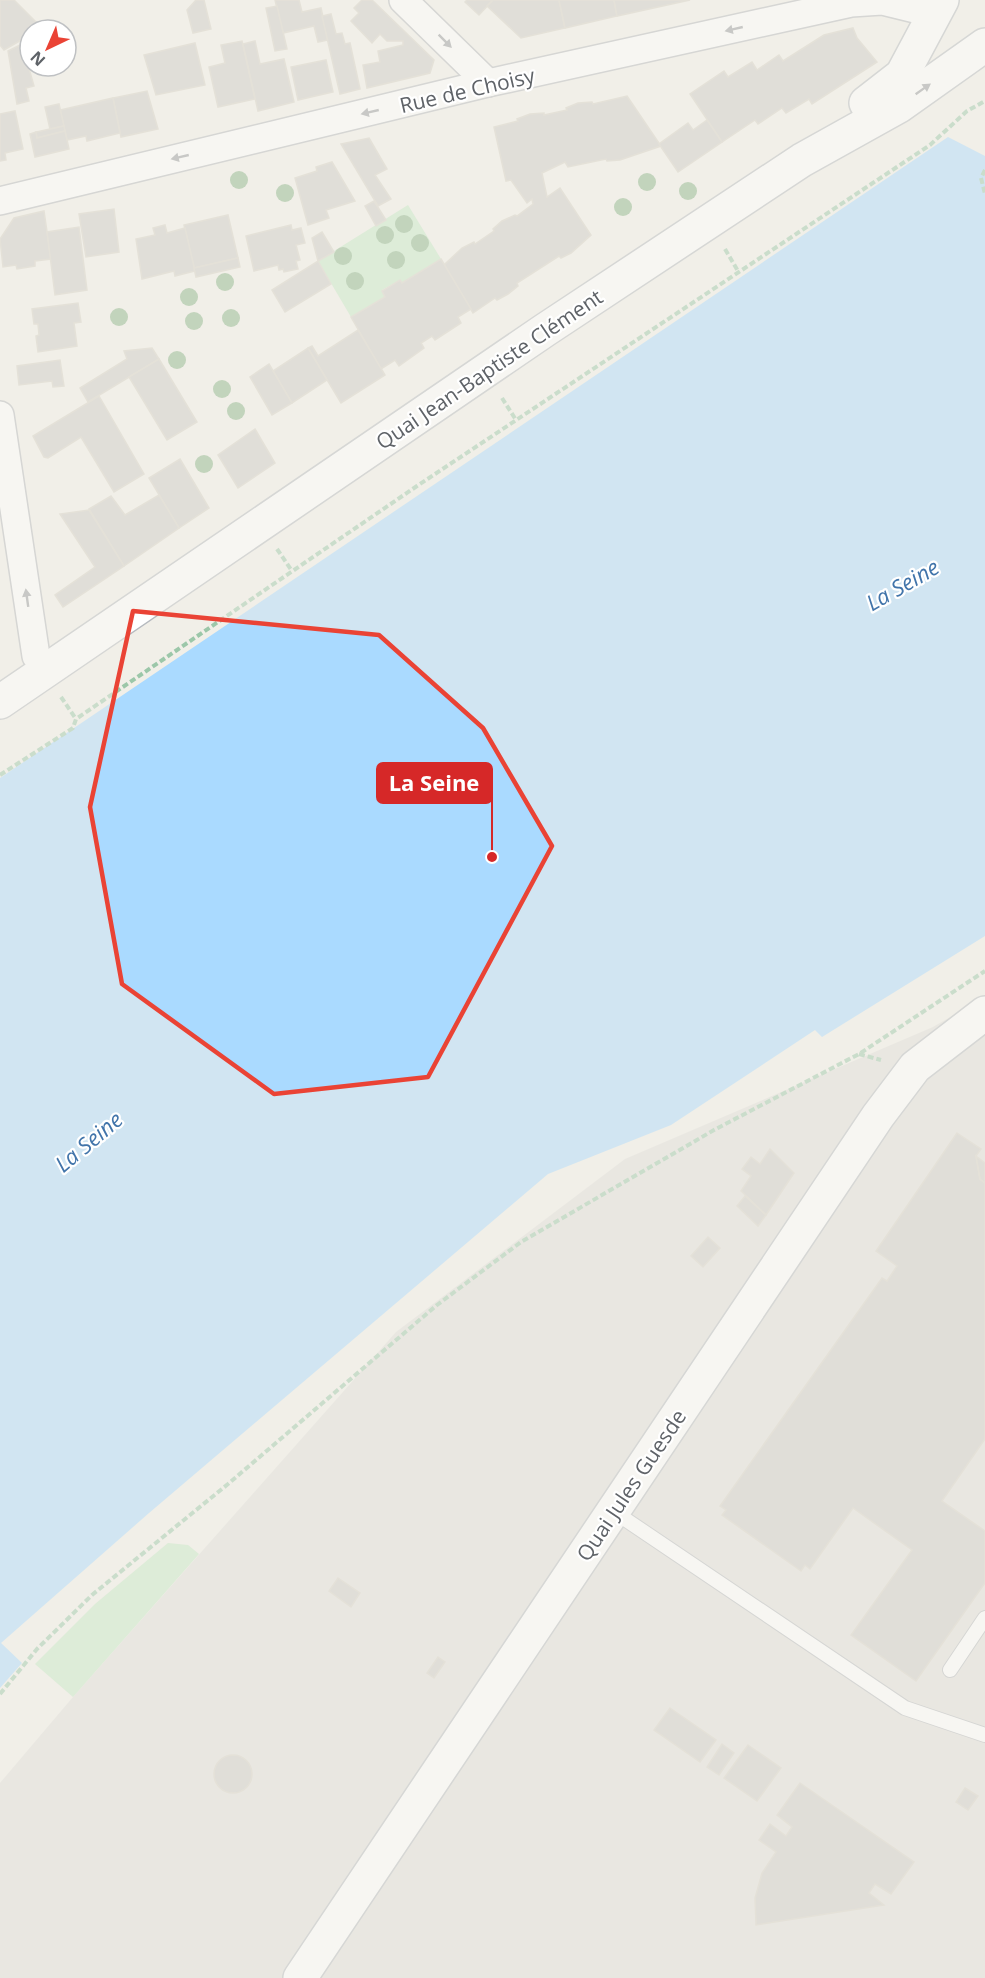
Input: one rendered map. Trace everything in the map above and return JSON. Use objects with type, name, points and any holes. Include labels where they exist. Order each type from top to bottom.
[{"type":"main road","name":"Quai Jean-Baptiste Clément","points":[[0,680],[471,359],[790,148],[889,87],[902,75],[938,7]]},
{"type":"main road","name":"Quai Jean-Baptiste Clément","points":[[0,702],[545,330],[802,160],[899,106],[985,45]]},
{"type":"main road","name":"Quai Jules Guesde","points":[[300,1978],[878,1116],[915,1068],[985,1012]]},
{"type":"street","points":[[403,0],[488,83]]},
{"type":"street","name":"Rue de Choisy","points":[[0,201],[488,83],[605,60],[851,3],[882,1],[938,7]]},
{"type":"street","points":[[0,415],[36,656]]},
{"type":"lane","points":[[771,20],[790,0]]},
{"type":"lane","points":[[613,1511],[904,1708],[985,1736]]},
{"type":"lane","points":[[950,1670],[985,1618]]},
{"type":"path","points":[[0,775],[73,728],[76,719],[292,571],[738,271],[930,146],[967,111],[985,101]]},
{"type":"path","points":[[985,170],[981,178],[985,194]]},
{"type":"path","points":[[721,243],[738,271]]},
{"type":"path","points":[[497,390],[516,420]]},
{"type":"path","points":[[273,543],[292,571]]},
{"type":"path","points":[[57,691],[76,719]]},
{"type":"path","points":[[0,1694],[37,1649],[92,1595],[228,1484],[436,1305],[521,1242],[714,1130],[859,1054],[985,971]]},
{"type":"highlighted area","points":[[133,611],[379,635],[483,728],[552,846],[428,1077],[274,1094],[122,984],[90,807]]},
{"type":"shaded area","points":[[985,997],[985,1978],[0,1978],[0,1783],[73,1697],[396,1332],[625,1159],[933,1027]]},
{"type":"green space","points":[[408,205],[441,259],[402,283],[400,280],[382,290],[385,297],[351,317],[318,261]]},
{"type":"green space","points":[[168,1543],[188,1545],[199,1554],[73,1697],[35,1664],[95,1604]]},
{"type":"water","name":"La Seine","points":[[948,137],[985,156],[985,936],[822,1037],[815,1030],[671,1125],[548,1174],[149,1513],[1,1643],[22,1663],[0,1688],[0,778]]},
{"type":"building","points":[[0,0],[14,0],[32,18],[18,18],[18,42],[4,50],[0,45]]},
{"type":"building","points":[[196,0],[204,0],[211,29],[193,33],[187,10]]},
{"type":"building","points":[[275,0],[299,0],[302,12],[321,8],[328,40],[318,42],[314,26],[283,33]]},
{"type":"building","points":[[362,0],[372,0],[434,60],[430,73],[367,88],[363,65],[380,62],[378,51],[403,45],[403,41],[387,41],[380,34],[372,43],[351,21],[359,13],[354,8]]},
{"type":"building","points":[[467,0],[493,0],[479,15],[465,2]]},
{"type":"building","points":[[493,0],[559,0],[565,28],[521,38],[487,6]]},
{"type":"building","points":[[559,0],[614,0],[617,16],[565,28]]},
{"type":"building","points":[[614,0],[690,0],[617,16]]},
{"type":"building","points":[[277,6],[287,49],[275,51],[266,8]]},
{"type":"building","points":[[331,14],[336,34],[342,33],[345,44],[350,43],[360,89],[340,94],[322,16]]},
{"type":"building","points":[[853,28],[857,38],[877,62],[812,104],[809,99],[786,113],[782,108],[758,124],[755,120],[722,142],[690,94],[724,71],[728,77],[752,62],[757,70],[779,55],[783,61],[824,35]]},
{"type":"building","points":[[242,41],[255,99],[218,107],[209,67],[225,63],[221,45]]},
{"type":"building","points":[[255,41],[260,64],[284,59],[294,102],[258,111],[243,44]]},
{"type":"building","points":[[195,43],[205,85],[156,95],[144,55]]},
{"type":"building","points":[[18,46],[18,78],[32,78],[34,86],[26,88],[29,101],[17,104],[8,51]]},
{"type":"building","points":[[326,60],[333,92],[298,100],[291,67]]},
{"type":"building","points":[[147,91],[158,129],[121,137],[113,98]]},
{"type":"building","points":[[627,96],[661,146],[620,160],[607,161],[606,159],[568,167],[565,162],[542,173],[547,197],[560,188],[591,235],[571,253],[561,258],[559,256],[517,283],[518,286],[508,294],[497,300],[495,298],[473,313],[444,265],[462,248],[474,242],[475,244],[494,231],[493,229],[502,221],[517,216],[533,204],[532,199],[527,203],[511,180],[506,181],[494,127],[518,121],[517,119],[530,114],[544,113],[544,115],[567,110],[566,108],[578,103],[592,102],[593,104]]},
{"type":"building","points":[[113,98],[120,133],[87,141],[86,136],[67,140],[60,110]]},
{"type":"building","points":[[59,104],[64,126],[50,129],[45,107]]},
{"type":"building","points":[[15,111],[23,149],[5,153],[6,160],[0,161],[0,114]]},
{"type":"building","points":[[707,120],[722,142],[678,172],[659,144],[688,123],[693,130]]},
{"type":"building","points":[[64,126],[65,131],[37,138],[36,132]]},
{"type":"building","points":[[65,131],[69,149],[35,157],[30,134],[36,132],[37,138]]},
{"type":"building","points":[[369,138],[387,169],[375,175],[391,199],[378,206],[341,144]]},
{"type":"building","points":[[332,162],[355,201],[326,210],[329,218],[308,225],[295,178],[317,171],[316,167]]},
{"type":"building","points":[[374,201],[386,220],[376,226],[365,206]]},
{"type":"building","points":[[114,209],[119,252],[86,257],[79,214]]},
{"type":"building","points":[[44,211],[51,259],[35,261],[35,266],[17,269],[16,265],[3,267],[0,239],[14,218]]},
{"type":"building","points":[[228,215],[238,258],[194,268],[184,225]]},
{"type":"building","points":[[165,225],[167,233],[185,228],[195,271],[175,276],[174,271],[142,279],[136,239],[155,235],[153,228]]},
{"type":"building","points":[[291,225],[292,230],[301,228],[305,243],[296,245],[300,260],[296,261],[298,269],[284,272],[283,269],[279,270],[278,265],[254,271],[246,236]]},
{"type":"building","points":[[79,227],[87,290],[55,295],[47,232]]},
{"type":"building","points":[[322,232],[334,252],[318,261],[312,238]]},
{"type":"building","points":[[238,258],[240,267],[196,277],[194,268]]},
{"type":"building","points":[[441,259],[471,309],[458,317],[461,323],[435,340],[432,336],[421,343],[424,348],[399,366],[395,360],[381,369],[351,317],[385,297],[382,291],[400,280],[402,283]]},
{"type":"building","points":[[318,261],[331,284],[285,312],[272,290]]},
{"type":"building","points":[[78,303],[81,322],[74,323],[77,346],[38,352],[36,336],[39,335],[38,324],[34,324],[32,309]]},
{"type":"building","points":[[358,330],[385,375],[341,403],[308,348],[312,346],[318,356]]},
{"type":"building","points":[[152,348],[159,359],[88,402],[80,388],[127,359],[124,351]]},
{"type":"building","points":[[308,348],[327,380],[292,403],[273,371]]},
{"type":"building","points":[[159,359],[197,422],[167,440],[129,377]]},
{"type":"building","points":[[60,360],[64,386],[53,387],[52,381],[19,385],[17,366]]},
{"type":"building","points":[[269,364],[292,403],[272,415],[250,377]]},
{"type":"building","points":[[99,396],[144,474],[114,492],[81,437],[48,458],[44,457],[33,436]]},
{"type":"building","points":[[255,429],[275,463],[238,488],[218,455]]},
{"type":"building","points":[[180,459],[209,508],[179,528],[149,478]]},
{"type":"building","points":[[159,495],[179,528],[124,566],[89,509],[111,496],[125,515]]},
{"type":"building","points":[[89,510],[124,566],[63,607],[55,595],[95,567],[60,514]]},
{"type":"building","points":[[957,1133],[981,1149],[976,1156],[980,1179],[985,1183],[985,1439],[942,1501],[985,1531],[985,1583],[916,1681],[851,1635],[912,1550],[853,1508],[810,1569],[805,1565],[801,1571],[722,1515],[726,1510],[720,1506],[882,1278],[887,1281],[897,1266],[876,1251]]},
{"type":"building","points":[[770,1149],[794,1173],[766,1215],[741,1191],[751,1176],[742,1169],[751,1157],[760,1164]]},
{"type":"building","points":[[976,1156],[985,1163],[985,1183],[980,1179]]},
{"type":"building","points":[[745,1196],[766,1215],[758,1226],[737,1206]]},
{"type":"building","points":[[708,1237],[720,1248],[703,1267],[691,1256]]},
{"type":"building","points":[[338,1578],[360,1593],[351,1607],[329,1591]]},
{"type":"building","points":[[438,1657],[445,1662],[434,1678],[427,1673]]},
{"type":"building","points":[[670,1708],[716,1740],[700,1762],[654,1730]]},
{"type":"building","points":[[722,1744],[734,1753],[719,1775],[707,1767]]},
{"type":"building","points":[[748,1745],[781,1768],[757,1801],[724,1778]]},
{"type":"building","points":[[233,1755],[247,1760],[252,1774],[247,1788],[233,1793],[219,1788],[214,1774],[219,1760]]},
{"type":"building","points":[[800,1783],[914,1862],[891,1894],[875,1884],[869,1893],[884,1905],[756,1925],[755,1898],[762,1873],[776,1852],[759,1840],[770,1824],[786,1836],[792,1827],[777,1815]]},
{"type":"building","points":[[965,1788],[978,1796],[968,1810],[956,1802]]},
{"type":"place","name":"La Seine","points":[[492,857]]}]
